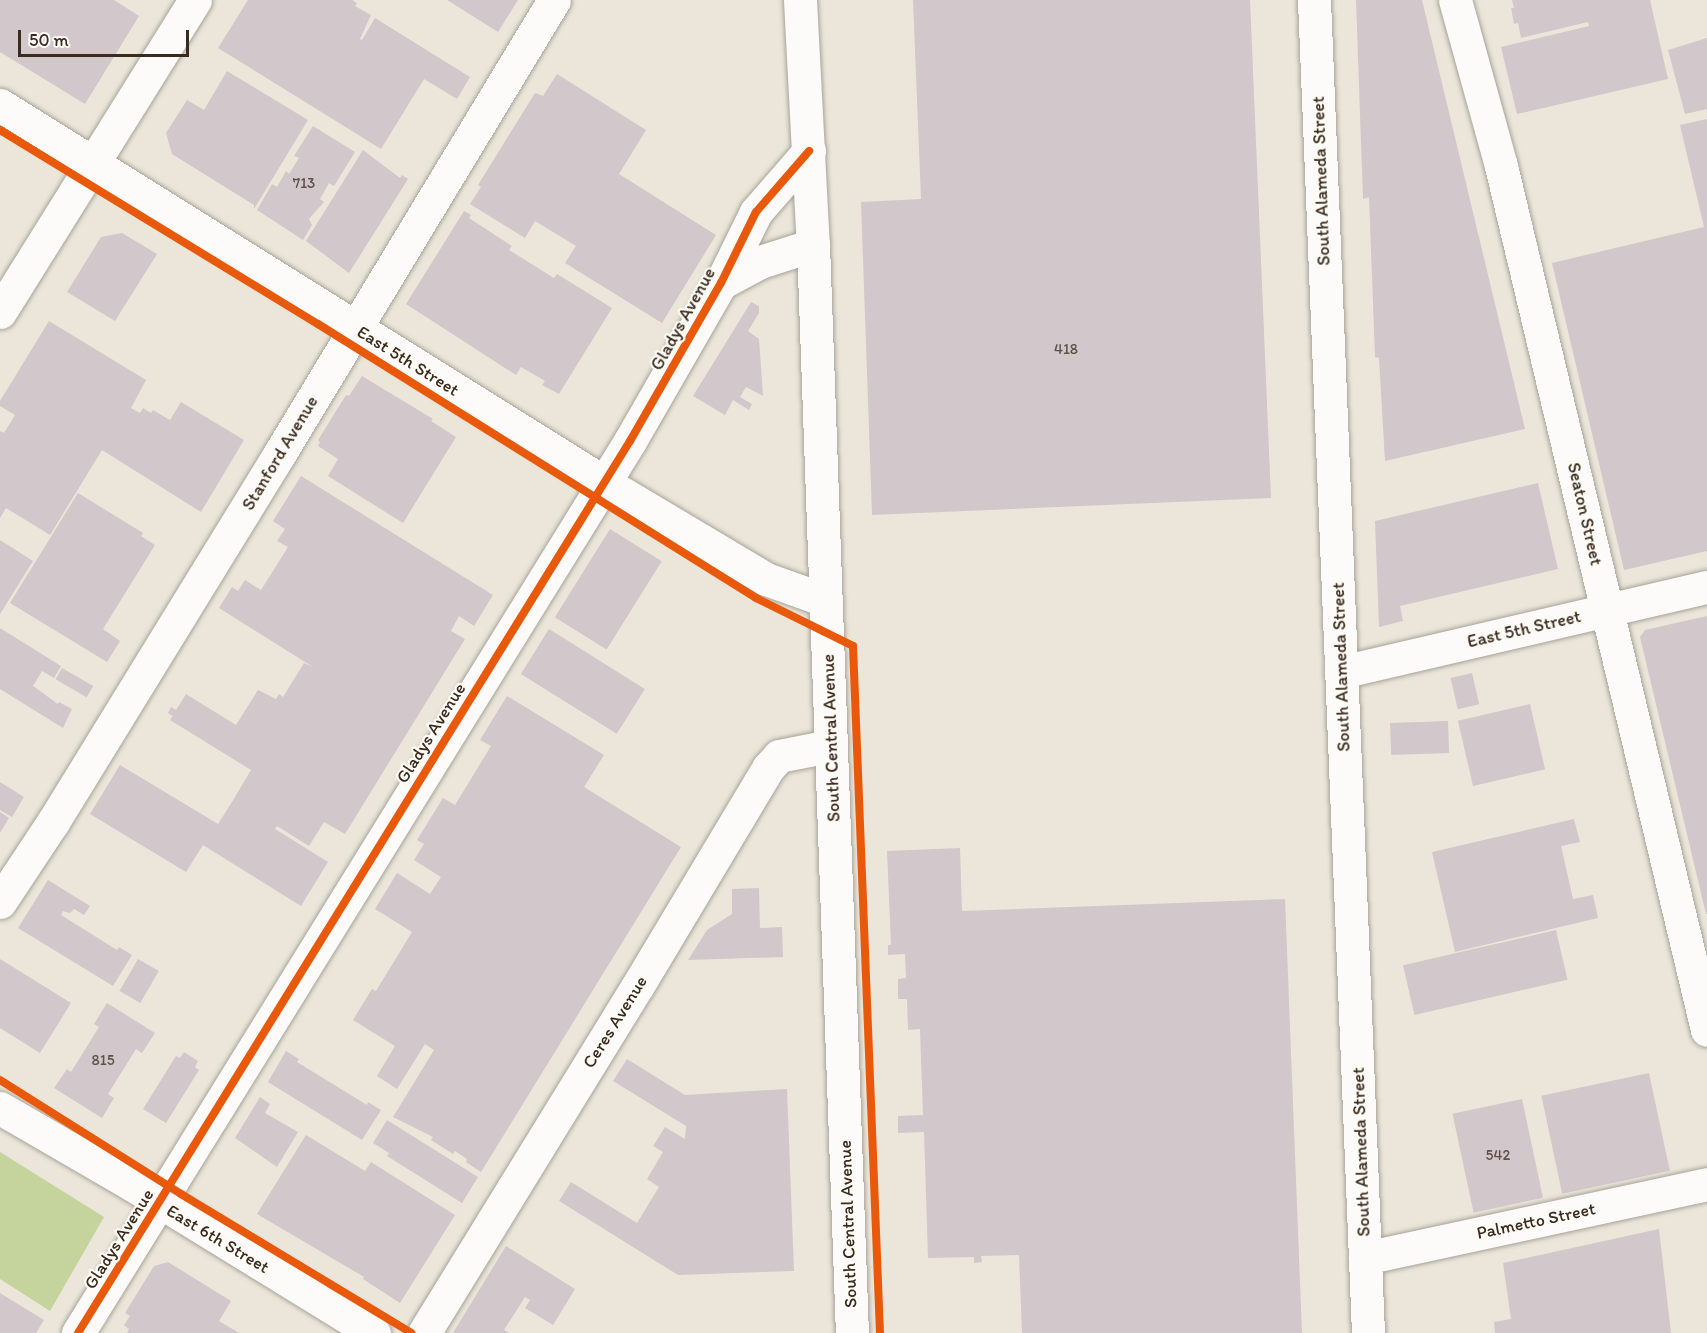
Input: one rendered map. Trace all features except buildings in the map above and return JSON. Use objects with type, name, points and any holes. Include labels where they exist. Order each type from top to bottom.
[{"type":"street","points":[[0,312],[195,0]]},
{"type":"street","name":"Stanford Avenue","points":[[0,902],[59,812],[554,0]]},
{"type":"street","name":"South Central Avenue","points":[[800,0],[813,245],[852,1333]]},
{"type":"street","name":"South Alameda Street","points":[[1314,0],[1368,1333]]},
{"type":"street","name":"Seaton Street","points":[[1455,0],[1502,166],[1707,1030]]},
{"type":"street","name":"East 5th Street","points":[[0,105],[604,483],[766,579],[825,600]]},
{"type":"street","name":"Gladys Avenue","points":[[78,1333],[604,483],[721,283],[756,212],[809,151]]},
{"type":"street","name":"Gladys Avenue","points":[[721,283],[760,262],[813,245]]},
{"type":"street","name":"East 5th Street","points":[[1341,672],[1707,587]]},
{"type":"street","name":"Ceres Avenue","points":[[424,1333],[638,987],[768,768],[779,756],[831,746]]},
{"type":"street","name":"East 6th Street","points":[[0,1108],[374,1333]]},
{"type":"street","name":"Palmetto Street","points":[[1365,1258],[1707,1184]]},
{"type":"green space","points":[[0,1152],[104,1217],[50,1311],[0,1279]]},
{"type":"cycle path","points":[[0,130],[318,324],[756,598],[853,646],[880,1333]]},
{"type":"cycle path","points":[[78,1333],[630,441],[721,283],[756,212],[809,151]]},
{"type":"cycle path","points":[[0,1080],[181,1194],[411,1333]]}]
